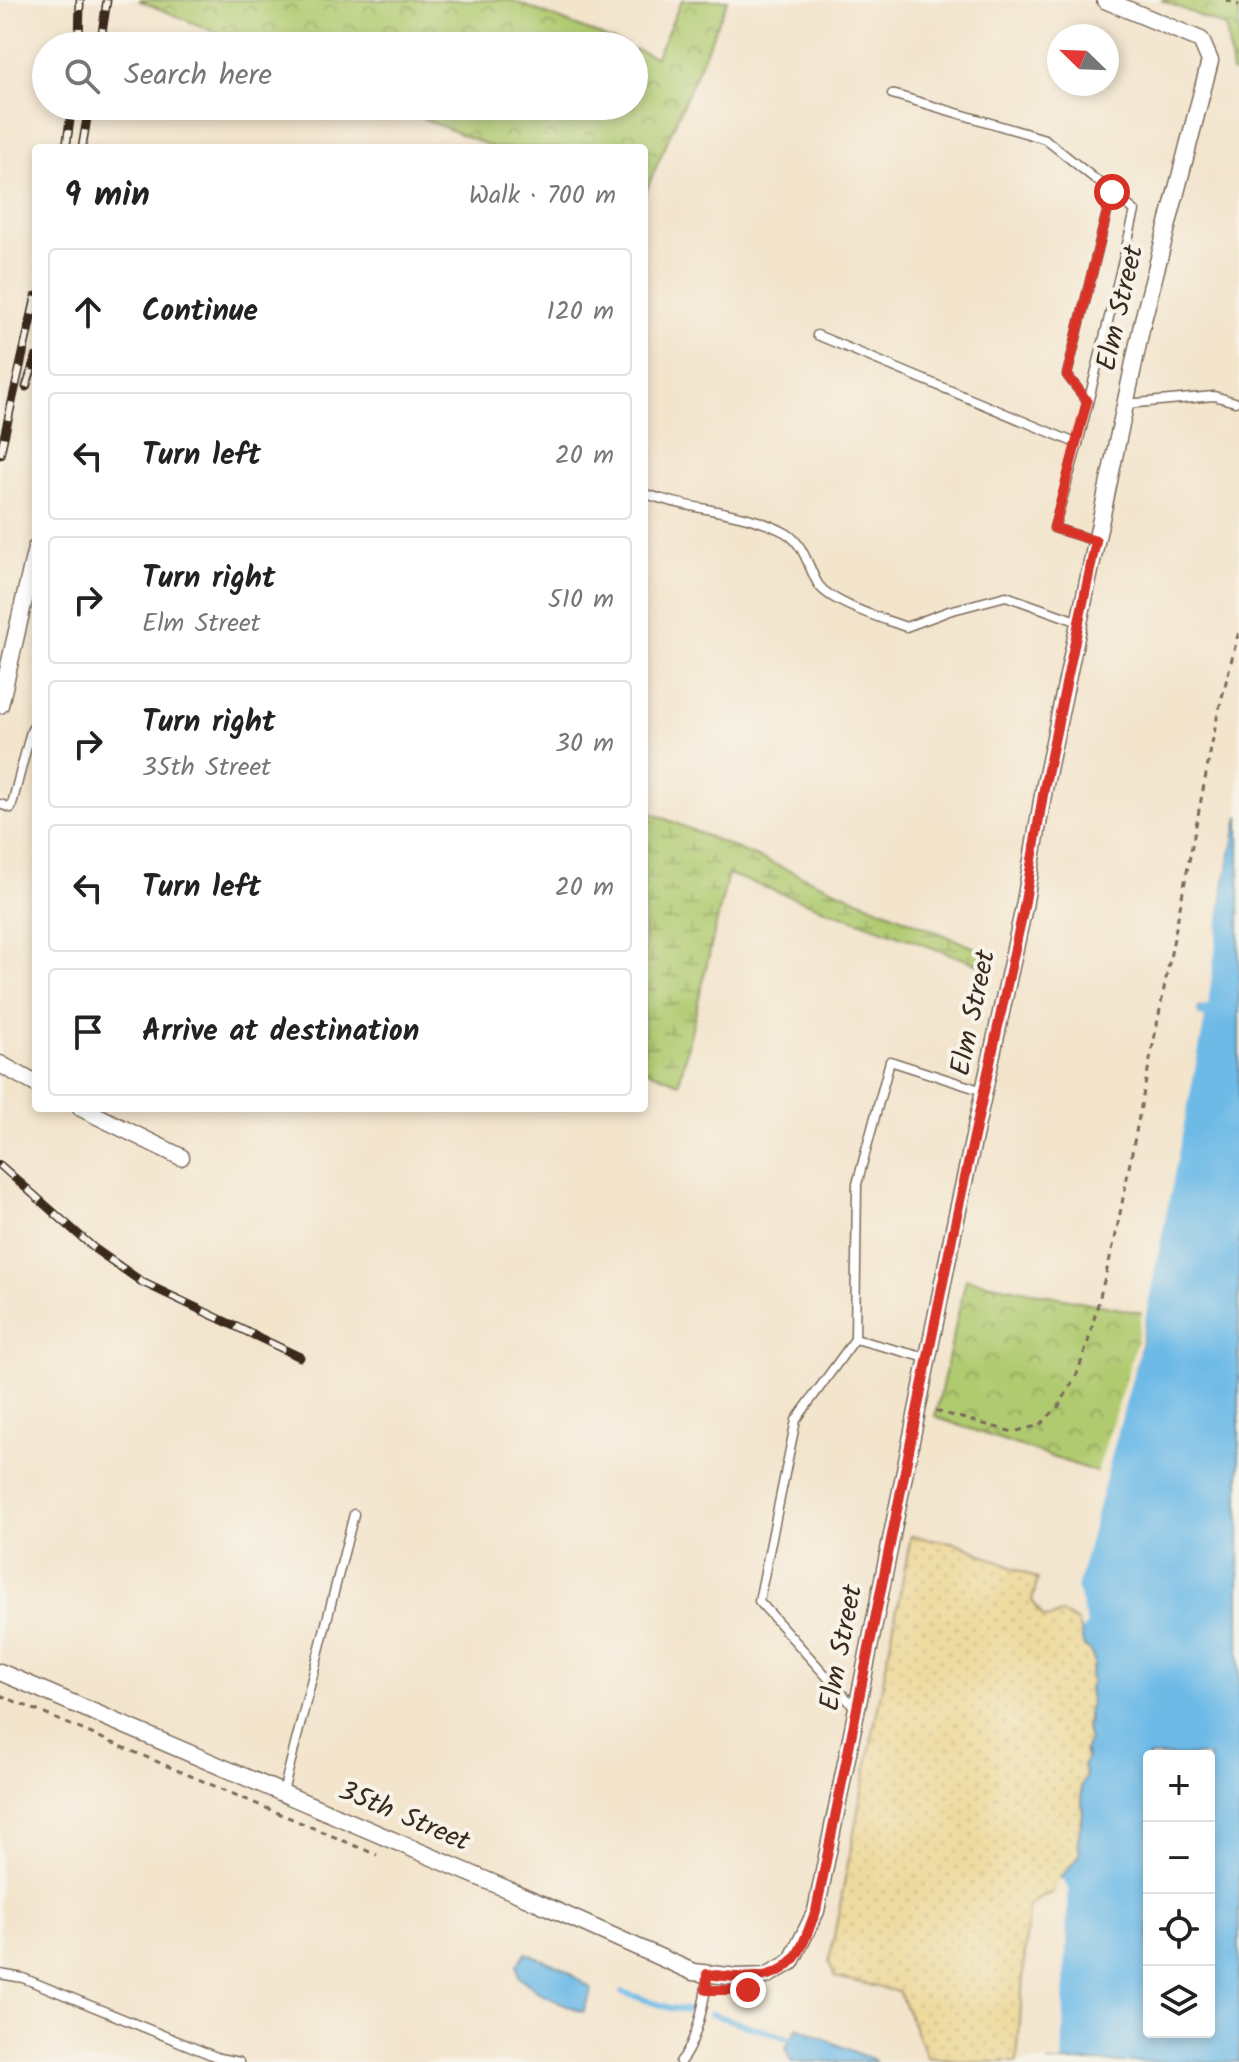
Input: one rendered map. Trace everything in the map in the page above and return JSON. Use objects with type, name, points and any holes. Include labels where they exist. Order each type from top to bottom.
[{"type":"street","name":"Elm Street","points":[[791,1962],[816,1911],[1125,404],[1143,320],[1210,61],[1201,40],[1105,0]]},
{"type":"street","points":[[0,705],[32,565]]},
{"type":"street","points":[[0,1064],[32,1082]]},
{"type":"street","points":[[89,1112],[181,1157]]},
{"type":"street","name":"35th Street","points":[[0,1672],[693,1972],[738,1977],[766,1976],[791,1962]]},
{"type":"lane","points":[[892,94],[1045,139],[1135,211],[1078,444],[1054,528],[1096,541]]},
{"type":"lane","points":[[1087,401],[1067,375],[1112,192]]},
{"type":"lane","points":[[817,335],[1078,444]]},
{"type":"lane","points":[[1125,404],[1214,396],[1235,402]]},
{"type":"lane","points":[[648,495],[668,503],[746,518],[788,534],[808,557],[819,586],[848,605],[906,627],[949,611],[1006,596],[1079,622]]},
{"type":"lane","points":[[0,804],[11,808],[32,729]]},
{"type":"lane","points":[[856,1710],[759,1601],[796,1420],[855,1339],[857,1184],[890,1061],[984,1091]]},
{"type":"lane","points":[[855,1339],[927,1358]]},
{"type":"lane","points":[[283,1793],[354,1514]]},
{"type":"lane","points":[[0,1974],[23,1978],[219,2058],[239,2062]]},
{"type":"lane","points":[[680,2062],[689,2052],[706,1990],[707,1974]]},
{"type":"path","points":[[1226,0],[1239,5]]},
{"type":"path","points":[[930,1409],[1013,1432],[1040,1425],[1059,1406],[1077,1374],[1115,1239],[1218,713],[1239,631]]},
{"type":"path","points":[[0,1695],[379,1855]]},
{"type":"green space","points":[[138,0],[511,0],[592,32],[215,32]]},
{"type":"green space","points":[[682,0],[728,0],[648,186],[648,144],[484,144],[427,120],[648,120],[648,54],[656,57]]},
{"type":"green space","points":[[1161,0],[1239,0],[1239,75],[1232,72],[1226,27]]},
{"type":"green space","points":[[648,812],[985,952],[983,966],[728,874],[679,1083],[648,1071]]},
{"type":"green space","points":[[966,1279],[1147,1314],[1136,1362],[1102,1474],[935,1417]]},
{"type":"sand","points":[[911,1536],[957,1543],[1038,1579],[1032,1600],[1043,1617],[1050,1618],[1061,1613],[1078,1622],[1094,1657],[1089,1689],[1092,1701],[1086,1728],[1089,1739],[1084,1751],[1087,1757],[1086,1776],[1081,1787],[1083,1814],[1078,1839],[1080,1854],[1052,1893],[1028,1907],[1017,2062],[967,2062],[927,2057],[899,1992],[835,1977],[829,1962]]},
{"type":"water","points":[[1239,816],[1239,2062],[1048,2062],[1055,1926],[1061,1878],[1080,1854],[1078,1839],[1083,1814],[1081,1787],[1086,1776],[1083,1765],[1089,1739],[1086,1728],[1092,1682],[1090,1676],[1095,1664],[1090,1650],[1084,1647],[1078,1622],[1068,1604],[1141,1342],[1163,1207],[1202,1018],[1196,1014],[1198,1007],[1205,1005],[1224,882]]},
{"type":"water","points":[[526,1953],[563,1968],[592,1989],[583,2012],[541,1994],[518,1976],[517,1965]]},
{"type":"water","points":[[798,2027],[877,2062],[791,2062],[786,2048]]},
{"type":"pier","points":[[1239,812],[1224,882],[1208,1006],[1198,1007],[1197,1014],[1205,1019],[1138,1356],[1077,1588],[1087,1625],[1081,1631],[1064,1603],[1080,1529],[1137,1341],[1159,1206],[1198,1020],[1193,1013],[1195,1004],[1201,1002],[1220,881],[1235,815]]},
{"type":"pier","points":[[1061,1878],[1068,1888],[1062,2062],[1044,2062],[1051,1926],[1055,1889]]},
{"type":"waterway","points":[[622,1992],[670,2008],[687,2010]]},
{"type":"waterway","points":[[711,2014],[791,2039]]},
{"type":"railway","points":[[79,32],[80,0]]},
{"type":"railway","points":[[102,32],[107,0]]},
{"type":"railway","points":[[67,144],[70,120]]},
{"type":"railway","points":[[83,144],[87,120]]},
{"type":"railway","points":[[0,455],[32,314]]},
{"type":"railway","points":[[26,387],[32,369]]},
{"type":"railway","points":[[0,1165],[95,1249],[142,1282],[300,1357]]},
{"type":"route","points":[[748,1990],[706,1990],[707,1974],[766,1976],[791,1962],[816,1911],[953,1233],[1024,907],[1044,789],[1096,541],[1054,528],[1087,401],[1067,375],[1112,192]]}]
